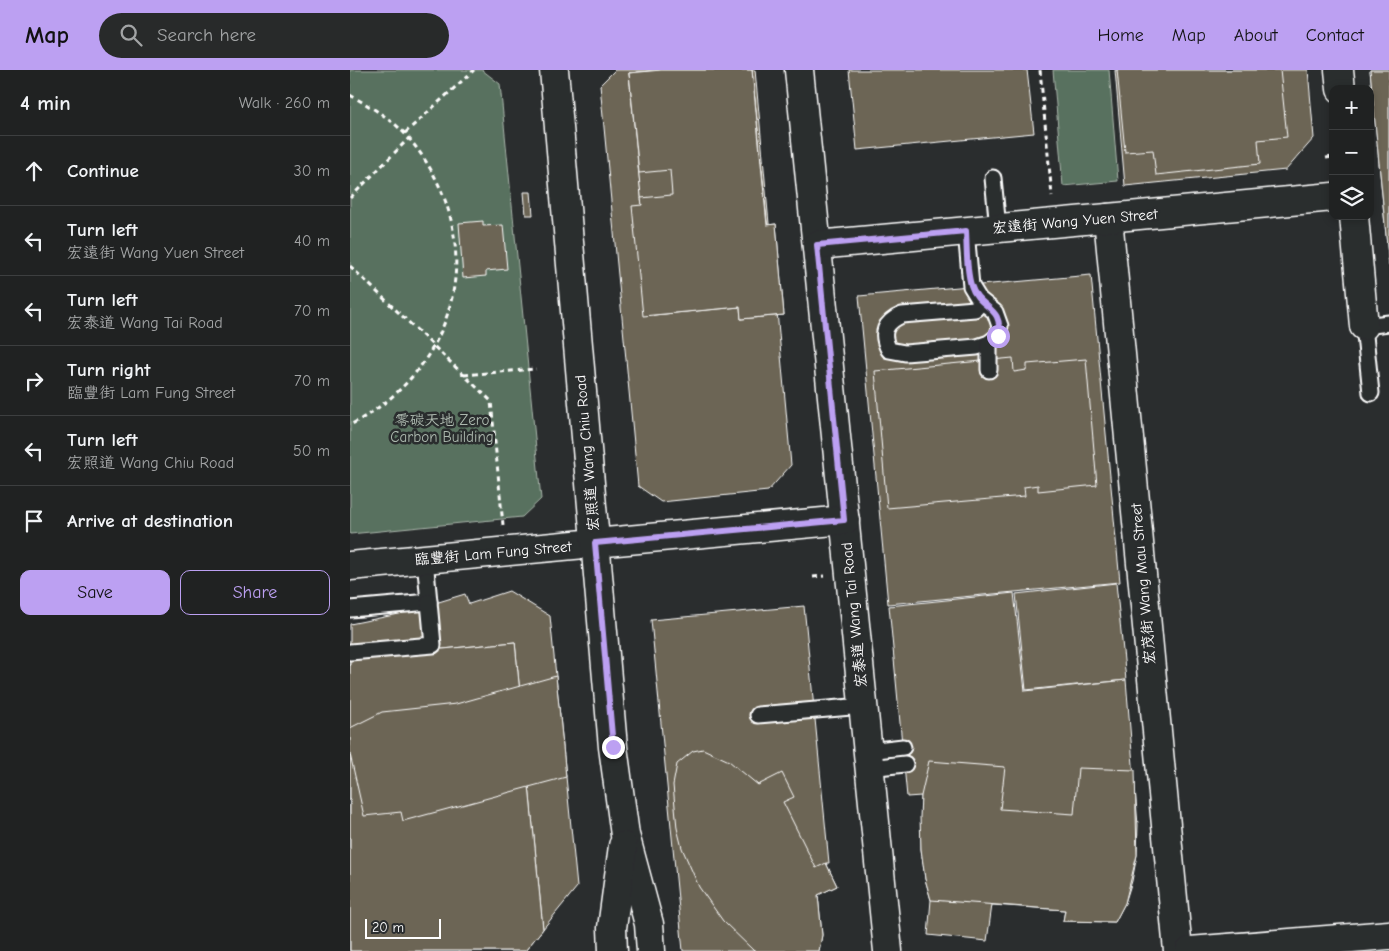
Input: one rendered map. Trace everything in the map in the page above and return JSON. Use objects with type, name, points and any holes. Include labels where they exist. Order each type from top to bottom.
[{"type":"street","name":"宏照道 Wang Chiu Road","points":[[554,70],[613,747],[624,835],[649,924],[651,951]]},
{"type":"street","name":"宏泰道 Wang Tai Road","points":[[799,70],[888,951]]},
{"type":"street","points":[[1339,70],[1341,85]]},
{"type":"street","name":"宏遠街 Wang Yuen Street","points":[[817,245],[1329,197]]},
{"type":"street","name":"宏茂街 Wang Mau Street","points":[[1108,218],[1178,951]]},
{"type":"street","points":[[1355,220],[1377,325]]},
{"type":"street","name":"臨豐街 Lam Fung Street","points":[[350,566],[844,520]]},
{"type":"street","name":"宏照道 Wang Chiu Road","points":[[613,951],[612,928],[624,835]]},
{"type":"street","points":[[1190,951],[1389,935]]},
{"type":"lane","points":[[993,178],[998,228]]},
{"type":"lane","points":[[966,231],[971,286],[980,300],[995,312],[1000,326],[998,336],[989,343],[977,347],[905,353],[889,350],[884,342],[884,330],[887,324],[894,318],[902,315],[975,309],[980,304],[980,300]]},
{"type":"lane","points":[[1371,393],[1377,325]]},
{"type":"lane","points":[[989,343],[989,370]]},
{"type":"lane","points":[[350,652],[433,644],[425,559]]},
{"type":"lane","points":[[350,609],[429,602]]},
{"type":"lane","points":[[758,715],[863,706]]},
{"type":"lane","points":[[869,759],[903,748]]},
{"type":"lane","points":[[869,759],[906,764]]},
{"type":"path","points":[[404,133],[474,70]]},
{"type":"path","points":[[1040,70],[1053,204]]},
{"type":"path","points":[[350,95],[377,110],[404,133],[427,161],[443,193],[453,227],[456,263],[452,299],[441,333],[424,364],[401,392],[372,414],[350,425]]},
{"type":"path","points":[[350,198],[408,138]]},
{"type":"path","points":[[350,266],[491,401],[503,526]]},
{"type":"path","points":[[464,375],[536,368]]},
{"type":"green space","name":"零碳天地 Zero Carbon Building","points":[[350,70],[482,70],[500,84],[541,499],[522,517],[350,534]]},
{"type":"green space","points":[[1053,70],[1109,70],[1118,181],[1063,186]]},
{"type":"building","points":[[615,70],[755,70],[791,465],[768,491],[661,502],[638,486],[600,85]]},
{"type":"building","points":[[661,70],[752,70],[767,225],[776,224],[784,315],[741,319],[740,307],[653,315],[645,232],[676,229],[673,202],[642,205],[629,73]]},
{"type":"building","points":[[661,70],[752,70],[775,303],[653,315],[638,166],[670,163],[667,138],[636,141],[629,73]]},
{"type":"building","points":[[661,70],[752,70],[767,225],[776,224],[784,315],[741,319],[740,307],[643,316],[632,206],[642,205],[641,198],[672,195],[670,170],[639,173],[629,73]]},
{"type":"building","points":[[849,70],[1027,70],[1034,133],[857,150]]},
{"type":"building","points":[[1115,70],[1308,70],[1314,138],[1286,170],[1125,186]]},
{"type":"building","points":[[1117,70],[1280,70],[1287,137],[1258,140],[1260,164],[1156,175],[1153,150],[1125,152]]},
{"type":"building","points":[[1370,70],[1389,70],[1389,266],[1374,111],[1374,85],[1371,85]]},
{"type":"building","points":[[1370,70],[1389,70],[1389,266],[1374,111],[1374,85],[1371,85]]},
{"type":"building","points":[[524,192],[531,192],[533,215],[526,215]]},
{"type":"building","points":[[483,221],[483,226],[503,225],[507,269],[486,271],[486,276],[463,278],[459,223]]},
{"type":"building","points":[[1091,275],[1120,582],[888,604],[859,296]]},
{"type":"building","points":[[1013,358],[1014,372],[1027,370],[1027,364],[1086,359],[1097,485],[1038,491],[1038,485],[1024,487],[1025,496],[887,508],[875,371]]},
{"type":"building","points":[[1116,583],[1126,680],[1026,690],[1016,594]]},
{"type":"building","points":[[509,591],[550,616],[577,887],[525,951],[350,951],[350,624],[399,614],[465,594],[469,604]]},
{"type":"building","points":[[1014,593],[1025,691],[1126,680],[1138,825],[1137,855],[1132,881],[1125,903],[1115,922],[1063,921],[1065,910],[992,905],[987,941],[928,935],[931,900],[925,879],[921,849],[921,796],[907,797],[889,606]]},
{"type":"building","points":[[804,606],[829,863],[826,863],[837,886],[818,895],[822,935],[819,951],[683,951],[651,620]]},
{"type":"building","points":[[515,642],[543,929],[535,938],[405,951],[350,951],[350,658]]},
{"type":"building","points":[[515,642],[543,929],[525,951],[350,951],[350,658]]},
{"type":"building","points":[[556,676],[566,777],[403,821],[401,812],[364,816],[350,754],[350,728],[382,712],[456,704]]},
{"type":"building","points":[[703,749],[729,761],[758,785],[782,773],[794,797],[783,802],[816,868],[826,863],[837,886],[818,895],[822,935],[819,951],[754,951],[723,921],[699,887],[682,848],[677,828],[673,785],[677,764],[693,751]]},
{"type":"building","points":[[929,761],[1005,767],[1000,809],[1074,814],[1078,768],[1135,770],[1137,855],[1125,903],[1115,922],[1063,921],[1065,910],[931,900],[925,879],[921,849],[920,817],[921,796]]},
{"type":"route","points":[[613,747],[595,543],[844,520],[817,245],[966,231],[971,286],[980,300],[995,312],[1000,326],[998,336]]}]
